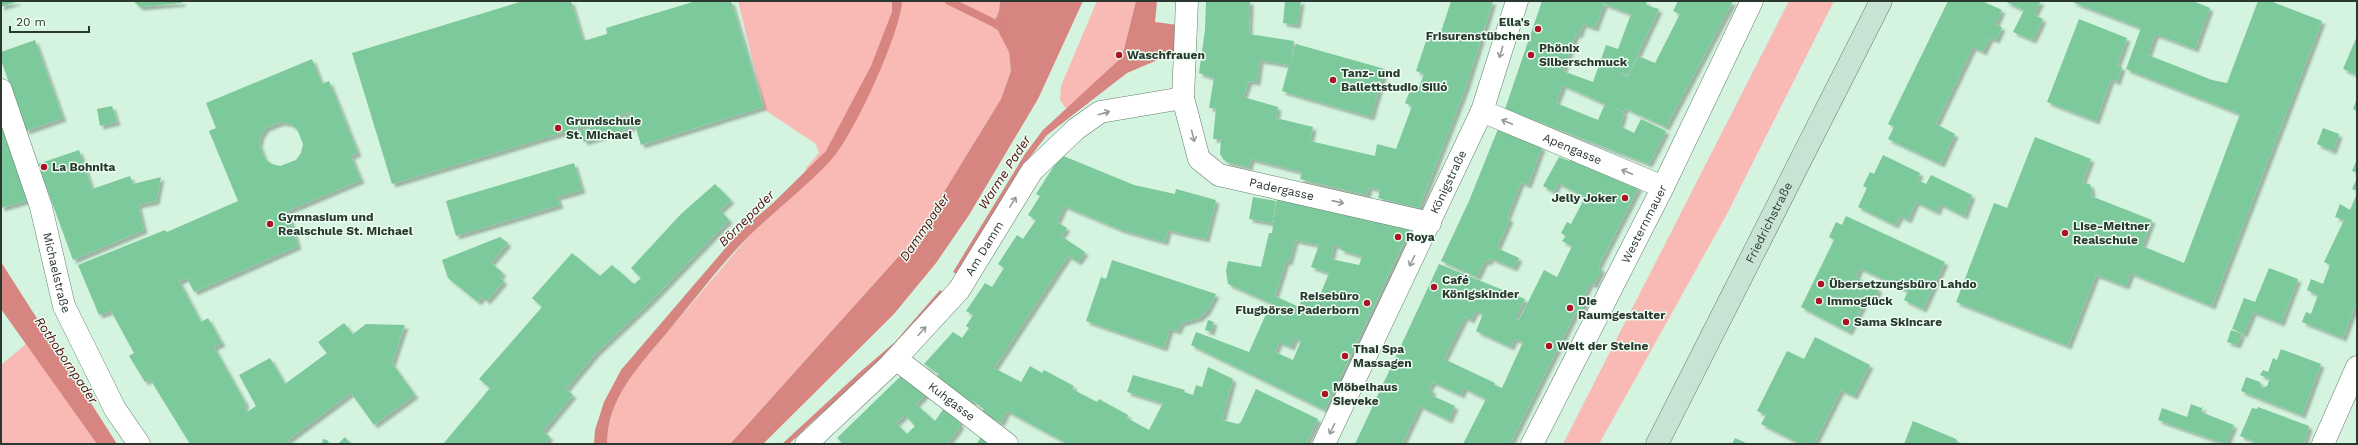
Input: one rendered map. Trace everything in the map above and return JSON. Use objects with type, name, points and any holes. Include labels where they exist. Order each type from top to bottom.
[{"type":"main road","name":"Friedrichstraße","points":[[1657,444],[1881,1]]},
{"type":"street","name":"Padergasse","points":[[1187,1],[1183,98],[1199,159],[1219,175],[1430,223]]},
{"type":"street","name":"Königstraße","points":[[1324,444],[1482,111],[1516,1]]},
{"type":"street","name":"Westernmauer","points":[[1532,444],[1663,187],[1752,1]]},
{"type":"street","name":"Michaelstraße","points":[[1,90],[41,207],[64,306],[115,409],[139,444]]},
{"type":"street","name":"Am Damm","points":[[806,444],[896,360],[959,290],[1032,171],[1076,129],[1100,112],[1183,98]]},
{"type":"street","name":"Apengasse","points":[[1482,111],[1663,187]]},
{"type":"street","name":"Kuhgasse","points":[[896,360],[1007,444]]},
{"type":"street","points":[[2323,444],[2357,367]]},
{"type":"shaded area","points":[[738,1],[1000,1],[999,11],[994,23],[1009,52],[1011,71],[1001,99],[917,236],[730,444],[607,444],[607,433],[615,403],[631,375],[749,236],[805,183],[806,168],[819,153],[816,144],[765,110]]},
{"type":"shaded area","points":[[1097,1],[1136,1],[1122,57],[1067,110],[1060,100],[1061,86]]},
{"type":"shaded area","points":[[1789,1],[1834,1],[1727,214],[1599,444],[1563,444]]},
{"type":"shaded area","points":[[27,343],[97,444],[1,444],[1,365]]},
{"type":"water","points":[[892,1],[902,1],[900,16],[894,36],[863,108],[840,148],[831,160],[811,180],[738,247],[717,272],[645,359],[626,385],[612,412],[608,428],[607,444],[594,444],[595,430],[604,402],[621,370],[741,230],[772,204],[826,151],[871,66],[892,12]]},
{"type":"water","name":"Dammpader","points":[[1000,1],[1083,1],[1038,99],[969,215],[936,263],[894,314],[763,444],[730,444],[917,236],[1001,99],[1011,71],[1009,52],[994,23],[999,11]]},
{"type":"water","points":[[1136,1],[1157,1],[1155,22],[1178,25],[1175,60],[1160,59],[1127,73],[1047,135],[1030,157],[958,275],[953,272],[1025,154],[1043,130],[1122,57]]},
{"type":"water","points":[[1,262],[117,444],[97,444],[1,309]]},
{"type":"water","points":[[940,290],[944,293],[899,346],[813,421],[789,444],[782,444],[895,342]]},
{"type":"building","points":[[1,1],[19,1],[1,7]]},
{"type":"building","points":[[133,1],[182,1],[182,3],[140,7]]},
{"type":"building","points":[[523,1],[571,1],[583,41],[607,34],[606,28],[696,1],[731,1],[763,107],[641,145],[631,112],[392,184],[352,53]]},
{"type":"building","points":[[1206,1],[1250,1],[1249,34],[1294,41],[1290,63],[1296,44],[1385,69],[1371,117],[1282,91],[1289,65],[1260,60],[1257,82],[1249,81],[1243,97],[1278,107],[1276,118],[1313,127],[1310,141],[1375,156],[1377,144],[1396,149],[1412,106],[1405,103],[1411,88],[1418,90],[1424,74],[1416,71],[1429,32],[1440,35],[1451,1],[1493,1],[1466,87],[1419,208],[1378,198],[1380,190],[1369,187],[1367,195],[1300,179],[1302,172],[1251,159],[1249,167],[1227,162],[1223,159],[1220,154],[1221,139],[1213,139],[1216,108],[1209,108],[1214,78],[1199,73],[1205,30]]},
{"type":"building","points":[[1285,1],[1301,1],[1297,25],[1283,23]]},
{"type":"building","points":[[1542,1],[1647,1],[1646,5],[1659,9],[1628,75],[1616,71],[1628,77],[1638,56],[1655,63],[1680,14],[1673,11],[1678,1],[1733,1],[1666,127],[1625,108],[1623,112],[1563,85],[1556,103],[1598,120],[1605,104],[1624,113],[1620,126],[1634,133],[1641,119],[1666,131],[1649,164],[1505,109]],"holes":[[[1604,4],[1631,14],[1618,49],[1606,45],[1593,82],[1563,71],[1576,34],[1579,35],[1583,24],[1595,28]]]},
{"type":"building","points":[[1948,1],[1982,1],[2002,10],[1995,25],[2002,27],[1996,40],[1990,38],[1983,52],[1973,47],[1936,124],[1955,134],[1941,164],[1888,139],[1894,127],[1888,124]]},
{"type":"building","points":[[2004,1],[2041,1],[2034,15],[2043,19],[2033,40],[2013,32],[2024,10]]},
{"type":"building","points":[[2070,1],[2193,1],[2210,8],[2195,49],[2155,35],[2148,55],[2212,80],[2227,83],[2258,1],[2270,1],[2322,21],[2212,306],[2131,273],[2126,286],[2096,275],[2068,346],[1956,302],[1994,203],[2007,208],[2035,137],[2091,159],[2082,183],[2090,184],[2092,191],[2091,196],[2152,220],[2142,246],[2184,263],[2240,114],[2126,69],[2141,28]]},
{"type":"building","points":[[2079,19],[2127,38],[2117,65],[2122,67],[2117,82],[2111,79],[2096,121],[2047,102]]},
{"type":"building","points":[[2357,36],[2357,75],[2343,69]]},
{"type":"building","points":[[35,40],[63,118],[26,131],[1,60],[1,52]]},
{"type":"building","points":[[312,59],[322,84],[329,81],[358,153],[351,156],[361,180],[280,214],[288,212],[298,246],[194,292],[187,278],[179,281],[201,322],[208,318],[222,343],[214,347],[246,404],[244,405],[247,412],[256,406],[239,375],[270,358],[285,384],[327,353],[318,342],[344,323],[353,334],[366,324],[405,325],[392,363],[415,395],[374,425],[351,393],[288,440],[291,444],[190,444],[150,379],[145,382],[129,356],[134,353],[111,311],[99,315],[78,265],[165,230],[167,232],[238,201],[209,131],[216,128],[206,103]],"holes":[[[281,122],[290,124],[297,129],[303,144],[301,153],[296,160],[280,166],[272,164],[265,159],[259,144],[261,135],[266,128]]]},
{"type":"building","points":[[2357,98],[2357,111],[2353,109]]},
{"type":"building","points":[[112,106],[117,122],[100,126],[97,109]]},
{"type":"building","points":[[630,115],[633,127],[584,142],[580,131]]},
{"type":"building","points":[[1,120],[28,200],[1,208]]},
{"type":"building","points":[[2323,128],[2339,134],[2333,151],[2317,144]]},
{"type":"building","points":[[1498,129],[1542,147],[1528,185],[1521,182],[1507,217],[1510,219],[1497,248],[1519,258],[1514,268],[1490,258],[1489,262],[1485,261],[1477,277],[1441,261],[1469,201]]},
{"type":"building","points":[[79,150],[92,189],[130,176],[133,184],[161,177],[156,201],[138,205],[144,230],[73,260],[38,164]]},
{"type":"building","points":[[1061,155],[1134,185],[1175,194],[1176,189],[1216,200],[1206,239],[1168,230],[1165,242],[1122,230],[1064,206],[1057,222],[1067,228],[1061,236],[1085,252],[1078,262],[1068,256],[994,368],[1021,382],[1030,366],[1042,373],[1044,370],[1074,386],[1072,389],[1097,402],[1099,399],[1128,415],[1127,418],[1149,430],[1163,403],[1127,392],[1133,375],[1185,390],[1184,392],[1193,395],[1196,385],[1202,387],[1208,367],[1233,379],[1222,420],[1238,424],[1241,422],[1256,389],[1318,419],[1306,444],[1068,444],[1007,411],[1001,423],[981,413],[984,409],[972,400],[970,404],[937,377],[939,374],[924,364],[953,332],[962,338],[969,328],[966,326],[973,315],[966,311],[985,283],[992,287],[1004,268],[998,264],[1017,235],[1023,239],[1036,220],[1028,215],[1040,196],[1036,194]]},
{"type":"building","points":[[1883,155],[1920,173],[1917,180],[1926,184],[1931,175],[1972,195],[1964,216],[1940,204],[1937,212],[1916,202],[1908,220],[1900,216],[1895,225],[1858,207],[1867,188],[1863,186],[1870,172],[1874,174]]},
{"type":"building","points":[[1559,157],[1569,161],[1570,159],[1639,187],[1598,267],[1602,269],[1594,285],[1590,283],[1584,296],[1588,297],[1580,314],[1576,312],[1510,444],[1463,444],[1486,399],[1464,388],[1461,395],[1433,382],[1429,388],[1433,391],[1431,395],[1455,406],[1449,420],[1420,406],[1402,444],[1355,444],[1439,264],[1525,299],[1515,319],[1519,320],[1544,270],[1557,277],[1572,246],[1562,241],[1566,236],[1561,233],[1567,222],[1571,224],[1585,197],[1558,183],[1554,192],[1543,186]],"holes":[[[1475,311],[1483,314],[1476,331],[1511,347],[1514,339],[1523,342],[1502,388],[1494,385],[1495,383],[1444,359],[1465,317],[1471,320]]]},
{"type":"building","points":[[2357,159],[2357,173],[2352,171]]},
{"type":"building","points":[[574,163],[582,190],[557,197],[560,205],[456,236],[446,201]]},
{"type":"building","points":[[2357,178],[2357,191],[2352,189]]},
{"type":"building","points":[[715,184],[731,200],[720,210],[729,220],[651,301],[596,353],[566,389],[573,395],[543,431],[550,437],[544,444],[443,444],[490,388],[479,379],[542,307],[532,298],[572,253],[600,276],[612,265],[634,284],[641,278],[631,268],[681,214]]},
{"type":"building","points":[[2357,193],[2357,301],[2343,338],[2302,322],[2306,312],[2311,314],[2318,295],[2307,290],[2311,279],[2323,284],[2330,265],[2324,262],[2344,220],[2335,217],[2340,204],[2350,210]]},
{"type":"building","points":[[1253,197],[1276,201],[1272,223],[1249,219]]},
{"type":"building","points":[[1277,198],[1410,229],[1325,410],[1191,345],[1196,332],[1249,352],[1271,303],[1228,284],[1226,271],[1228,261],[1261,267],[1269,233],[1272,233]],"holes":[[[1295,240],[1319,245],[1311,267],[1329,273],[1318,300],[1306,295],[1304,292],[1299,307],[1275,296],[1286,261],[1289,262]],[[1334,245],[1341,247],[1341,250],[1362,256],[1359,265],[1331,259]],[[1295,338],[1301,341],[1293,360],[1275,352],[1279,342],[1291,347]]]},
{"type":"building","points":[[1846,216],[1945,262],[1923,309],[1904,300],[1908,291],[1860,268],[1856,277],[1879,289],[1873,300],[1867,297],[1849,332],[1801,307],[1834,240],[1829,237],[1836,222],[1842,225]]},
{"type":"building","points":[[500,237],[508,243],[491,263],[503,273],[499,277],[504,281],[487,301],[482,297],[478,302],[448,278],[442,260]]},
{"type":"building","points":[[1112,260],[1216,294],[1207,311],[1199,318],[1181,323],[1178,331],[1170,329],[1164,348],[1086,321],[1101,277],[1106,279]]},
{"type":"building","points":[[2269,268],[2298,279],[2281,323],[2253,312],[2244,334],[2232,329],[2244,298],[2255,302]]},
{"type":"building","points":[[1208,320],[1214,322],[1211,332],[1205,330]]},
{"type":"building","points":[[2231,330],[2242,334],[2237,345],[2227,342]]},
{"type":"building","points":[[1815,337],[1870,365],[1854,396],[1841,390],[1814,444],[1801,444],[1761,424],[1766,415],[1757,411],[1787,351],[1804,359]]},
{"type":"building","points":[[2281,349],[2321,364],[2302,415],[2241,391],[2246,377],[2260,382],[2262,388],[2267,386],[2270,379],[2260,375],[2263,370],[2268,372],[2273,358],[2277,360]]},
{"type":"building","points":[[906,371],[928,392],[916,404],[935,421],[944,408],[959,420],[960,427],[947,444],[843,444],[837,438]],"holes":[[[905,415],[915,426],[907,434],[896,423]]]},
{"type":"building","points":[[2191,404],[2201,408],[2203,406],[2201,412],[2234,425],[2226,444],[2158,420],[2162,408],[2187,417]]},
{"type":"building","points":[[2258,407],[2309,426],[2304,444],[2253,444],[2254,441],[2240,436],[2252,408],[2257,409]]},
{"type":"building","points":[[1913,421],[1956,439],[1958,444],[1904,444]]},
{"type":"building","points":[[981,436],[991,444],[977,444]]},
{"type":"building","points":[[345,437],[351,444],[338,444]]},
{"type":"building","points":[[1735,438],[1748,444],[1732,444]]},
{"type":"building","points":[[323,439],[327,440],[330,444],[322,444]]},
{"type":"waterway","points":[[949,1],[1003,29]]},
{"type":"place","name":"Ella's Frisurenstübchen","points":[[1538,29]]},
{"type":"place","name":"Waschfrauen","points":[[1119,55]]},
{"type":"place","name":"Phönix Silberschmuck","points":[[1531,55]]},
{"type":"place","name":"Tanz- und Ballettstudio Silió","points":[[1333,80]]},
{"type":"place","name":"Grundschule St. Michael","points":[[558,128]]},
{"type":"place","name":"La Bohnita","points":[[44,167]]},
{"type":"place","name":"Jelly Joker","points":[[1625,198]]},
{"type":"place","name":"Gymnasium und Realschule St. Michael","points":[[270,224]]},
{"type":"place","name":"Lise-Meitner Realschule","points":[[2065,233]]},
{"type":"place","name":"Roya","points":[[1398,237]]},
{"type":"place","name":"Übersetzungsbüro Lahdo","points":[[1821,284]]},
{"type":"place","name":"Café Königskinder","points":[[1434,287]]},
{"type":"place","name":"Immoglück","points":[[1819,301]]},
{"type":"place","name":"Reisebüro Flugbörse Paderborn","points":[[1367,303]]},
{"type":"place","name":"Die Raumgestalter","points":[[1570,308]]},
{"type":"place","name":"Sama Skincare","points":[[1846,322]]},
{"type":"place","name":"Welt der Steine","points":[[1549,346]]},
{"type":"place","name":"Thai Spa Massagen","points":[[1345,356]]},
{"type":"place","name":"Möbelhaus Sieveke","points":[[1325,394]]},
{"type":"water label","name":"Warme Pader","points":[[1004,172]]},
{"type":"water label","name":"Börnepader","points":[[746,218]]},
{"type":"water label","name":"Rothobornpader","points":[[67,360]]}]
